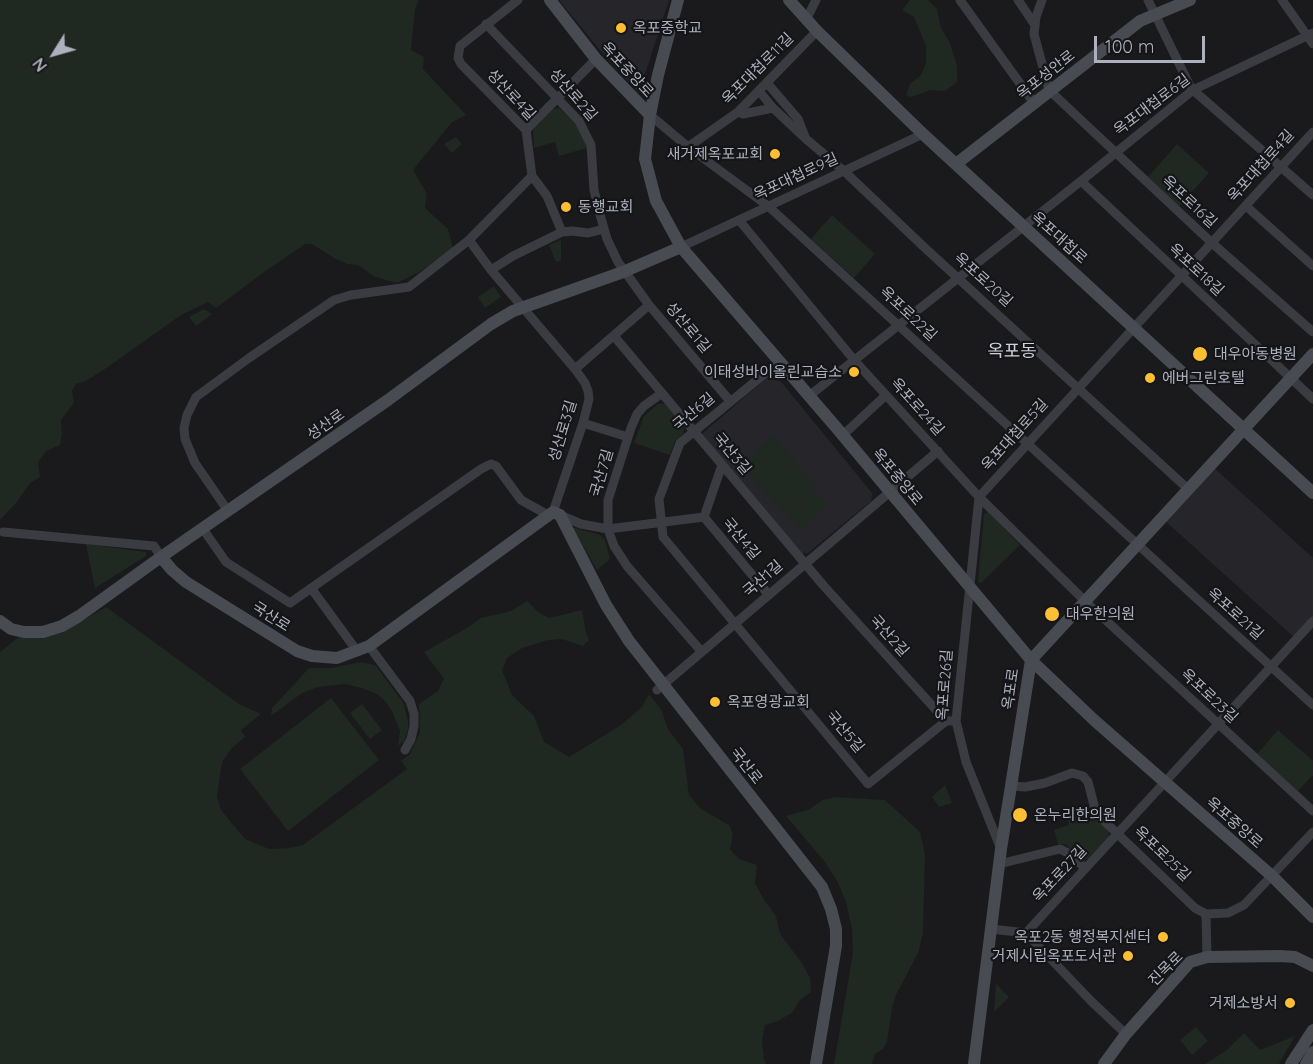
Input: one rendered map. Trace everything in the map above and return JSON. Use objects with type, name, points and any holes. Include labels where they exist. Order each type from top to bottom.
[{"type":"street","name":"성산로4길","points":[[518,0],[460,46],[458,58],[461,64],[526,130],[532,176]]},
{"type":"street","name":"옥포중앙로","points":[[550,0],[596,60],[650,116],[646,145],[648,171],[656,201],[681,247],[843,435],[1031,660],[1165,783],[1272,876],[1313,917]]},
{"type":"street","points":[[650,116],[658,75],[678,0]]},
{"type":"street","name":"옥포대첩로","points":[[789,0],[923,134],[1313,493]]},
{"type":"street","points":[[807,18],[816,0]]},
{"type":"street","points":[[960,0],[1034,103]]},
{"type":"street","points":[[1017,0],[1035,25]]},
{"type":"street","points":[[1042,0],[1036,17],[1034,34],[1049,90]]},
{"type":"street","points":[[1148,0],[1193,90],[1313,195]]},
{"type":"street","name":"옥포성안로","points":[[956,164],[1140,21],[1190,0]]},
{"type":"street","points":[[1282,0],[1311,38]]},
{"type":"street","name":"성산로2길","points":[[486,24],[579,121],[589,137],[594,189],[604,229],[624,272]]},
{"type":"street","name":"옥포대첩로11길","points":[[688,147],[738,112],[818,31]]},
{"type":"street","name":"옥포대첩로6길","points":[[809,396],[1193,90],[1311,38]]},
{"type":"street","points":[[526,130],[596,60]]},
{"type":"street","points":[[768,83],[798,119],[806,139]]},
{"type":"street","name":"옥포로16길","points":[[1049,90],[1212,243],[1313,332]]},
{"type":"street","name":"옥포로20길","points":[[759,91],[806,139],[844,171],[1188,489]]},
{"type":"street","points":[[738,112],[743,114],[774,108]]},
{"type":"street","name":"옥포로22길","points":[[650,116],[768,206],[1137,545]]},
{"type":"street","name":"옥포대첩로4길","points":[[1134,327],[1313,132]]},
{"type":"street","name":"옥포대첩로9길","points":[[681,247],[923,134]]},
{"type":"street","points":[[228,512],[195,463],[185,439],[184,428],[187,415],[196,397],[239,364],[334,300],[409,286],[469,240],[532,176],[547,196],[562,232]]},
{"type":"street","name":"옥포로18길","points":[[1081,181],[1313,399]]},
{"type":"street","points":[[1246,206],[1313,266]]},
{"type":"street","name":"옥포로24길","points":[[740,220],[854,360],[979,497],[1086,602]]},
{"type":"street","points":[[490,270],[562,232],[588,233],[604,229]]},
{"type":"street","points":[[469,240],[490,270],[523,307]]},
{"type":"street","name":"성산로","points":[[0,621],[11,629],[24,632],[43,632],[62,626],[388,400],[491,324],[523,307],[624,272],[681,247]]},
{"type":"street","name":"성산로1길","points":[[624,272],[648,305],[730,401]]},
{"type":"street","points":[[575,369],[648,305]]},
{"type":"street","name":"성산로3길","points":[[523,307],[575,369],[585,383],[589,399],[553,514]]},
{"type":"street","name":"옥포대첩로5길","points":[[979,497],[1134,327]]},
{"type":"street","name":"국산3길","points":[[614,336],[805,563]]},
{"type":"street","name":"옥포로","points":[[974,1064],[1001,849],[1031,660],[1313,354]]},
{"type":"street","name":"국산6길","points":[[735,623],[663,537],[659,499],[680,443],[779,362]]},
{"type":"street","name":"국산7길","points":[[662,393],[637,414],[608,500],[608,530],[614,546],[627,566],[701,651]]},
{"type":"street","points":[[843,435],[886,395]]},
{"type":"street","points":[[583,423],[628,437]]},
{"type":"street","name":"국산1길","points":[[660,687],[938,452]]},
{"type":"street","points":[[203,529],[226,562],[290,603],[480,469],[491,464],[496,466],[521,500],[581,524],[608,530],[704,517]]},
{"type":"street","name":"국산4길","points":[[722,465],[704,517],[768,594]]},
{"type":"street","points":[[968,587],[979,497]]},
{"type":"street","name":"국산로","points":[[161,557],[186,582],[297,651],[312,656],[336,658],[369,646],[553,514],[600,607],[817,889],[827,910],[831,928],[831,949],[811,1064]]},
{"type":"street","points":[[3,532],[154,546],[161,557]]},
{"type":"street","name":"옥포로21길","points":[[1137,545],[1313,705]]},
{"type":"street","name":"국산2길","points":[[805,563],[951,721]]},
{"type":"street","name":"옥포로26길","points":[[968,587],[951,721],[1001,849]]},
{"type":"street","points":[[311,588],[357,651]]},
{"type":"street","name":"옥포로23길","points":[[1086,602],[1313,811]]},
{"type":"street","name":"옥포로27길","points":[[1026,933],[1313,621]]},
{"type":"street","name":"국산5길","points":[[735,623],[868,784],[951,721]]},
{"type":"street","points":[[369,646],[410,701],[414,714],[414,726],[405,750]]},
{"type":"street","name":"국산로","points":[[660,687],[822,887],[836,929],[836,953],[816,1064]]},
{"type":"street","name":"옥포로25길","points":[[1012,786],[1025,787],[1045,783],[1072,773],[1083,776],[1101,818],[1196,908],[1206,914]]},
{"type":"street","points":[[1207,957],[1206,914],[1235,910],[1244,905],[1313,832]]},
{"type":"street","points":[[999,864],[1060,849],[1085,868]]},
{"type":"street","points":[[991,929],[1026,933],[1126,1034]]},
{"type":"street","name":"진목로","points":[[1104,1064],[1126,1034],[1187,965],[1197,959],[1287,956],[1313,966]]},
{"type":"street","points":[[1291,1064],[1313,1030]]},
{"type":"street","points":[[1306,1064],[1313,1052]]},
{"type":"shaded area","points":[[0,0],[419,0],[415,9],[411,50],[424,57],[423,69],[466,115],[452,122],[413,170],[427,194],[425,208],[448,229],[453,248],[421,271],[397,283],[375,277],[358,265],[347,264],[312,244],[305,244],[216,308],[208,302],[181,315],[108,367],[86,381],[76,384],[72,391],[74,403],[61,420],[60,445],[46,451],[38,462],[40,477],[30,483],[0,520]]},
{"type":"shaded area","name":"옥포중학교","points":[[559,0],[669,0],[639,93],[604,55]]},
{"type":"shaded area","points":[[910,0],[928,0],[937,9],[941,28],[950,43],[957,66],[957,82],[945,91],[931,90],[911,97],[906,95],[910,84],[921,75],[926,63],[926,46],[914,17],[902,10]]},
{"type":"shaded area","points":[[559,108],[575,122],[584,136],[587,148],[559,156],[555,142],[534,148],[533,130],[553,109]]},
{"type":"shaded area","points":[[456,137],[462,144],[452,153],[444,144]]},
{"type":"shaded area","points":[[1177,144],[1209,173],[1179,206],[1148,177]]},
{"type":"shaded area","points":[[832,215],[875,254],[854,278],[811,239]]},
{"type":"shaded area","points":[[561,240],[561,260],[556,262],[549,245]]},
{"type":"shaded area","points":[[494,286],[501,297],[485,308],[478,297]]},
{"type":"shaded area","points":[[204,309],[212,314],[196,326],[189,317]]},
{"type":"shaded area","points":[[770,375],[778,378],[872,493],[871,501],[808,553],[799,553],[703,438],[703,433]]},
{"type":"shaded area","points":[[658,404],[666,404],[684,427],[683,434],[675,441],[670,455],[634,443],[644,416]]},
{"type":"shaded area","points":[[773,436],[816,486],[784,514],[741,464]]},
{"type":"shaded area","points":[[1211,465],[1313,558],[1313,621],[1296,639],[1162,518]]},
{"type":"shaded area","points":[[814,491],[827,506],[801,529],[788,514]]},
{"type":"shaded area","points":[[988,512],[1020,545],[980,584],[978,581],[984,514]]},
{"type":"shaded area","points":[[572,527],[600,535],[605,540],[610,559],[597,570]]},
{"type":"shaded area","points":[[86,544],[146,552],[146,556],[95,588]]},
{"type":"shaded area","points":[[527,601],[538,612],[549,618],[582,610],[589,640],[583,646],[562,639],[548,640],[522,648],[507,658],[502,670],[512,695],[534,716],[544,742],[569,757],[621,725],[642,707],[649,694],[661,709],[668,729],[683,749],[689,795],[701,809],[729,825],[733,834],[730,849],[739,859],[757,865],[755,883],[776,916],[780,934],[802,963],[810,978],[811,992],[799,1001],[793,1012],[778,1021],[765,1025],[762,1040],[766,1064],[0,1064],[0,652],[19,637],[40,638],[62,632],[106,607],[239,704],[261,714],[241,730],[245,737],[232,748],[222,762],[217,796],[221,810],[245,839],[269,849],[288,848],[303,845],[407,769],[401,761],[410,754],[420,732],[419,704],[438,691],[444,679],[424,652],[481,618],[511,611]]},
{"type":"shaded area","points":[[361,662],[375,665],[403,702],[408,730],[404,741],[398,746],[400,731],[385,701],[377,694],[346,684],[318,687],[302,693],[271,716],[272,708],[309,668],[331,668]]},
{"type":"shaded area","points":[[331,698],[379,760],[288,831],[240,769]]},
{"type":"shaded area","points":[[362,704],[382,730],[370,739],[350,713]]},
{"type":"shaded area","points":[[1278,730],[1313,761],[1313,775],[1298,791],[1257,754]]},
{"type":"shaded area","points":[[945,785],[952,803],[939,807],[932,797]]},
{"type":"shaded area","points":[[836,797],[885,800],[920,832],[925,854],[923,933],[918,953],[896,995],[887,1042],[883,1049],[875,1054],[872,1064],[834,1064],[853,953],[852,929],[846,902],[837,881],[825,862],[786,816],[808,810],[823,800]]},
{"type":"shaded area","points":[[1091,813],[1108,830],[1109,837],[1087,859],[1083,860],[1065,844],[1058,844],[1054,830],[1069,825],[1068,819]]},
{"type":"shaded area","points":[[996,984],[1009,997],[994,1012]]},
{"type":"shaded area","points":[[1196,1027],[1208,1041],[1192,1055],[1180,1040]]},
{"type":"shaded area","points":[[1244,1033],[1260,1050],[1295,1036],[1279,1064],[1205,1064],[1227,1050]]},
{"type":"place","name":"옥포중학교","points":[[621,28]]},
{"type":"place","name":"새거제옥포교회","points":[[775,154]]},
{"type":"place","name":"동행교회","points":[[566,207]]},
{"type":"place","name":"대우아동병원","points":[[1200,354]]},
{"type":"place","name":"이태성바이올린교습소","points":[[854,372]]},
{"type":"place","name":"에버그린호텔","points":[[1150,378]]},
{"type":"place","name":"대우한의원","points":[[1052,614]]},
{"type":"place","name":"옥포영광교회","points":[[715,702]]},
{"type":"place","name":"온누리한의원","points":[[1020,815]]},
{"type":"place","name":"옥포2동 행정복지센터","points":[[1163,937]]},
{"type":"place","name":"거제시립옥포도서관","points":[[1128,956]]},
{"type":"place","name":"거제소방서","points":[[1290,1003]]},
{"type":"district","name":"옥포동","points":[[1012,352]]}]
